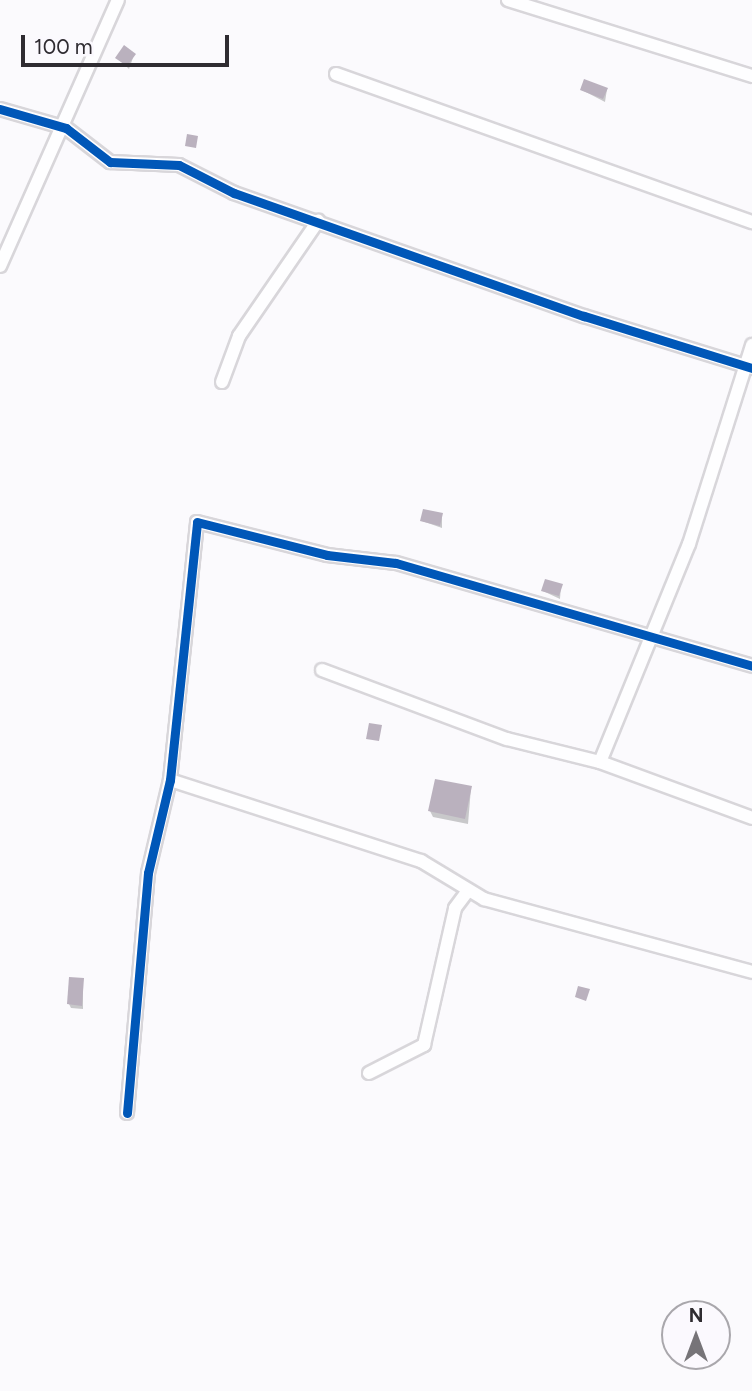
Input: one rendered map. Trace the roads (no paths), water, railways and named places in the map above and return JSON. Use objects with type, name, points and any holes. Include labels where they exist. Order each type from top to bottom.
[{"type":"street","points":[[0,266],[66,128],[118,0]]},
{"type":"street","points":[[508,0],[752,76]]},
{"type":"street","points":[[336,74],[752,222]]},
{"type":"street","points":[[0,109],[66,128],[110,162],[178,165],[318,221],[584,316],[749,367]]},
{"type":"street","points":[[222,382],[239,336],[318,221]]},
{"type":"street","points":[[600,762],[689,544],[749,367],[752,345]]},
{"type":"street","points":[[127,1112],[148,873],[170,780],[197,522],[327,555],[396,563],[652,633],[752,666]]},
{"type":"street","points":[[322,670],[507,739],[600,762],[752,818]]},
{"type":"street","points":[[170,780],[421,862],[468,891],[752,972]]},
{"type":"street","points":[[369,1073],[424,1045],[455,908],[468,891]]}]
